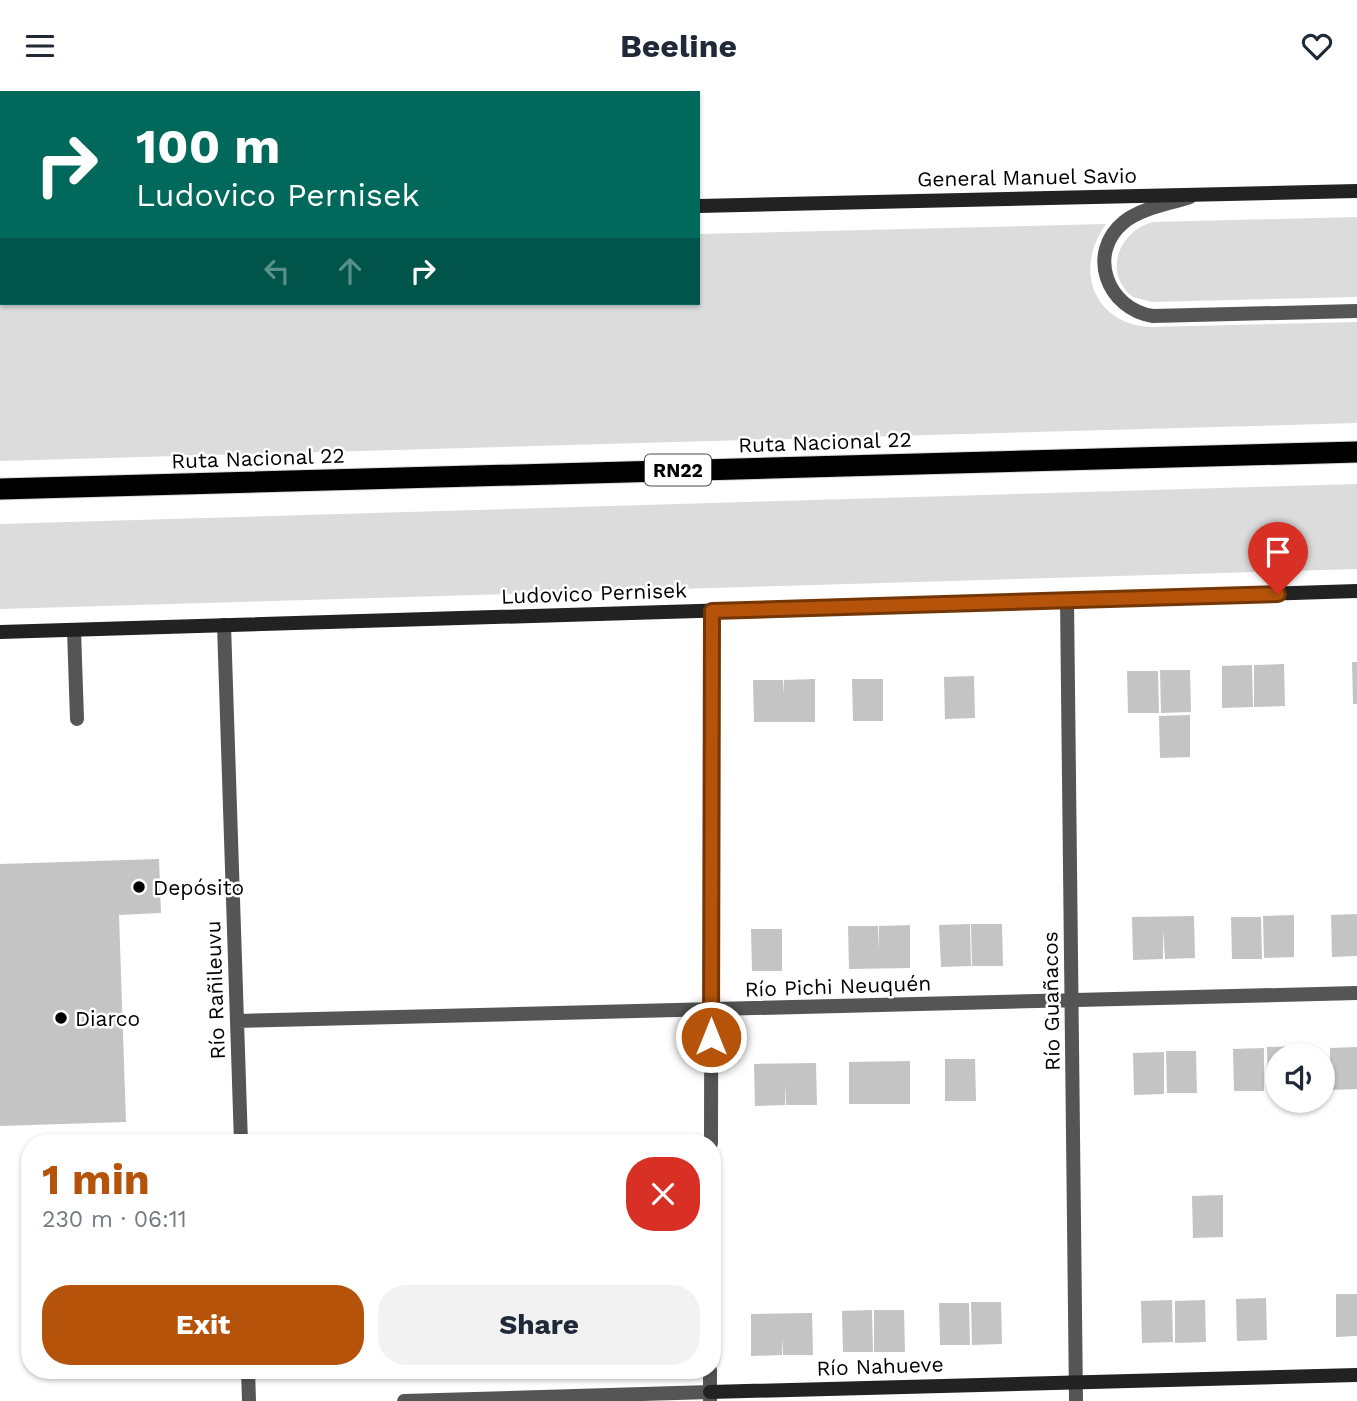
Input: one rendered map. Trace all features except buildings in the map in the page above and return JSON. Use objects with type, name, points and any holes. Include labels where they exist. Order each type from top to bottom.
[{"type":"highway","name":"Ruta Nacional 22","points":[[0,489],[1357,451]]},
{"type":"street","name":"General Manuel Savio","points":[[700,206],[1357,191]]},
{"type":"street","points":[[1198,195],[1140,213],[1127,220],[1112,235],[1104,267],[1110,287],[1122,303],[1140,313],[1153,316],[1357,311]]},
{"type":"street","name":"Ludovico Pernisek","points":[[0,632],[1357,591]]},
{"type":"street","name":"Río Guañacos","points":[[1067,600],[1076,1401]]},
{"type":"street","points":[[711,1134],[712,611]]},
{"type":"street","name":"Río Rañileuvu","points":[[224,625],[241,1134]]},
{"type":"street","points":[[74,630],[78,719]]},
{"type":"street","name":"Río Pichi Neuquén","points":[[237,1021],[1357,993]]},
{"type":"street","name":"Río Nahueve","points":[[404,1401],[710,1397],[1076,1382],[1357,1375]]},
{"type":"street","points":[[248,1379],[249,1401]]},
{"type":"street","points":[[710,1379],[710,1397]]},
{"type":"shaded area","points":[[1357,217],[1357,297],[1152,302],[1133,297],[1118,276],[1119,254],[1124,243],[1131,234],[1153,222]]},
{"type":"shaded area","points":[[1106,224],[1096,242],[1091,259],[1095,292],[1103,306],[1116,317],[1132,324],[1152,327],[1357,322],[1357,423],[0,461],[0,305],[700,305],[700,234]]},
{"type":"shaded area","points":[[1357,484],[1357,569],[0,609],[0,524]]},
{"type":"place","name":"Depósito","points":[[139,887]]},
{"type":"place","name":"Diarco","points":[[61,1018]]},
{"type":"route","points":[[711,1037],[712,611],[1278,594]]}]
